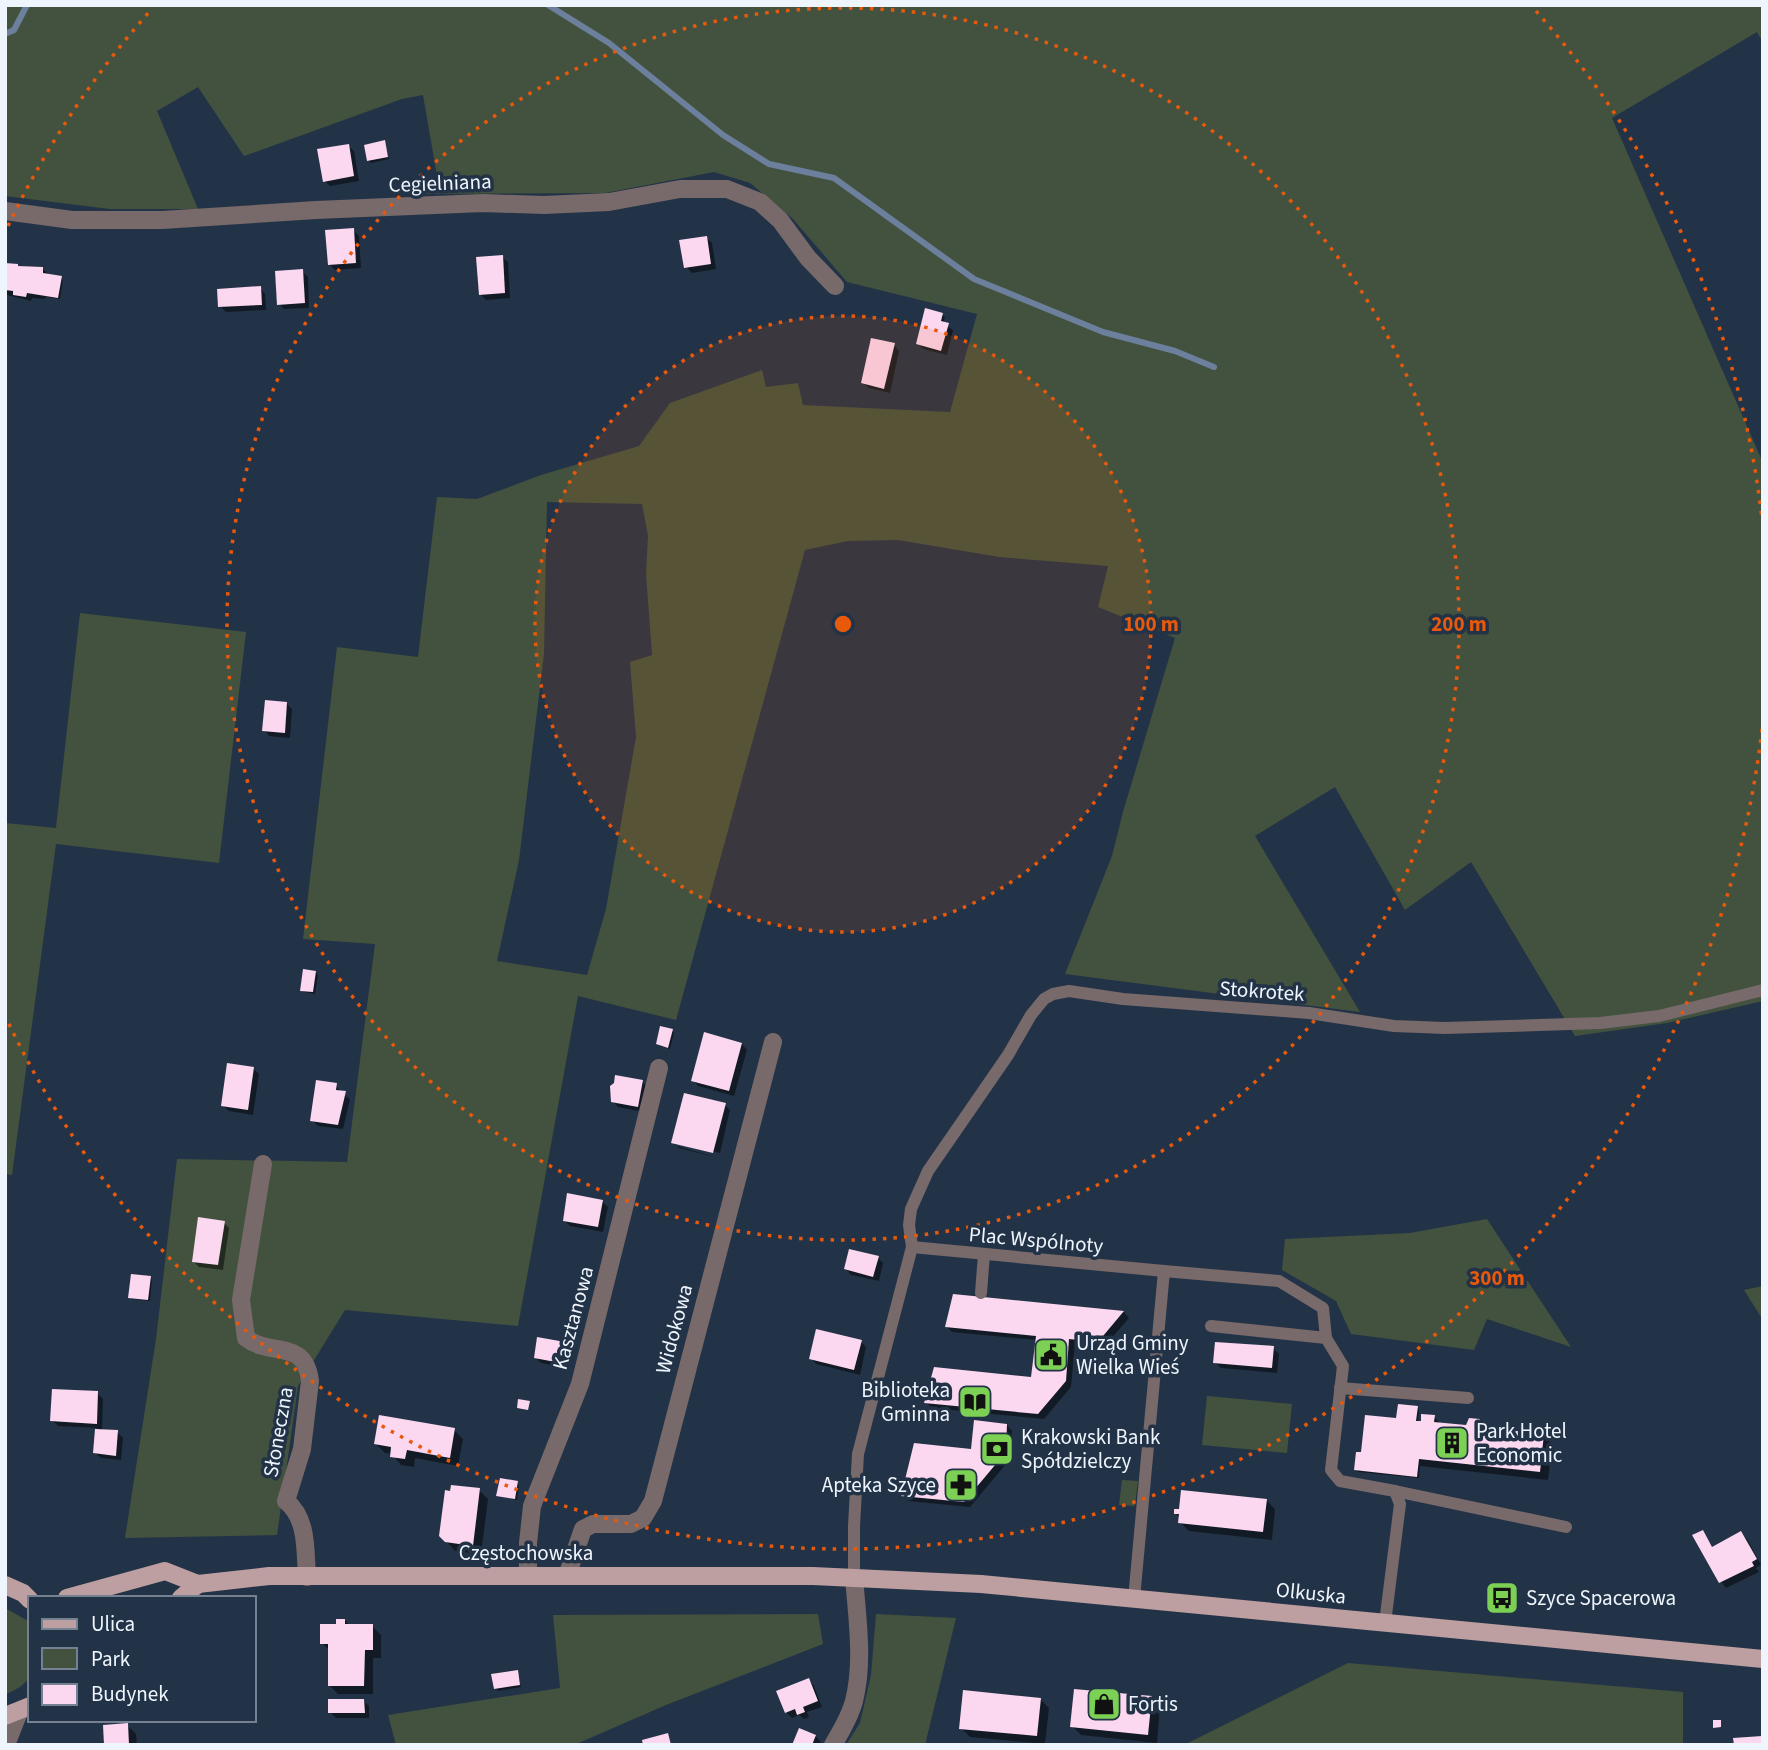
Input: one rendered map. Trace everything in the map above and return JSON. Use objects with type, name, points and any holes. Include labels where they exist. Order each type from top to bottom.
[{"type":"main road","name":"Częstochowska","points":[[74,1596],[165,1571],[198,1584],[231,1579],[307,1577],[854,1577]]},
{"type":"main road","name":"Olkuska","points":[[854,1577],[981,1584],[1763,1659]]},
{"type":"main road","points":[[183,1596],[198,1584]]},
{"type":"main road","points":[[5,1585],[29,1596]]},
{"type":"street","name":"Cegielniana","points":[[5,211],[72,220],[162,220],[374,207],[608,202],[681,189],[727,189],[760,202],[780,220],[808,258],[835,286]]},
{"type":"street","name":"Widokowa","points":[[567,1576],[583,1529],[593,1524],[631,1524],[643,1518],[653,1501],[772,1042]]},
{"type":"street","name":"Kasztanowa","points":[[528,1576],[532,1506],[580,1384],[588,1343],[612,1259],[659,1068]]},
{"type":"street","name":"Słoneczna","points":[[263,1164],[241,1300],[242,1315],[246,1338],[253,1344],[289,1351],[299,1356],[309,1371],[302,1449],[286,1500],[299,1515],[303,1527],[307,1577]]},
{"type":"street","points":[[833,1745],[848,1718],[857,1685],[859,1667],[854,1577]]},
{"type":"street","points":[[6,1745],[18,1712]]},
{"type":"lane","name":"Stokrotek","points":[[912,1247],[909,1225],[911,1209],[928,1171],[1008,1055],[1031,1015],[1044,999],[1053,994],[1069,991],[1146,1001],[1309,1013],[1394,1026],[1446,1028],[1612,1022],[1659,1016],[1763,990]]},
{"type":"lane","name":"Plac Wspólnoty","points":[[912,1247],[1279,1281],[1324,1308],[1325,1338]]},
{"type":"lane","points":[[854,1577],[858,1454],[912,1247]]},
{"type":"lane","points":[[981,1293],[984,1254]]},
{"type":"lane","points":[[1134,1599],[1164,1271]]},
{"type":"lane","points":[[1211,1326],[1325,1338],[1343,1366],[1331,1469],[1339,1481],[1566,1527]]},
{"type":"lane","points":[[1340,1388],[1468,1398]]},
{"type":"lane","points":[[1385,1623],[1400,1504],[1395,1491]]},
{"type":"green space","points":[[5,5],[1763,5],[1763,43],[1757,32],[1612,118],[1763,463],[1763,1001],[1667,1023],[1575,1036],[1471,862],[1405,910],[1335,787],[1255,836],[1360,1012],[1065,974],[1112,856],[1175,638],[1098,607],[1108,566],[999,557],[898,540],[848,541],[805,550],[676,1020],[578,996],[518,1326],[345,1310],[298,1386],[277,1535],[125,1538],[156,1339],[177,1159],[347,1162],[375,944],[303,939],[337,647],[418,657],[437,497],[477,499],[541,475],[639,446],[670,403],[762,370],[766,387],[798,383],[803,405],[950,412],[977,314],[847,282],[793,219],[750,183],[714,172],[605,193],[420,194],[419,185],[438,182],[423,95],[402,99],[244,156],[198,87],[157,111],[198,209],[110,209],[5,196]],"holes":[[[547,502],[642,504],[648,536],[646,574],[652,655],[630,662],[636,737],[606,909],[587,975],[497,961],[519,860],[544,654]]]},
{"type":"green space","points":[[80,613],[246,632],[219,863],[56,844],[12,1175],[5,1174],[5,823],[56,828]]},
{"type":"green space","points":[[1487,1219],[1571,1347],[1487,1319],[1474,1350],[1351,1334],[1336,1301],[1282,1270],[1285,1239],[1410,1233]]},
{"type":"green space","points":[[1763,1286],[1763,1320],[1744,1290]]},
{"type":"green space","points":[[1207,1396],[1292,1404],[1287,1453],[1202,1445]]},
{"type":"green space","points":[[1122,1480],[1138,1481],[1135,1506],[1119,1505]]},
{"type":"green space","points":[[5,1608],[28,1621],[28,1680],[5,1695]]},
{"type":"green space","points":[[818,1614],[823,1644],[666,1705],[574,1745],[396,1745],[388,1715],[560,1688],[553,1615]]},
{"type":"green space","points":[[876,1614],[956,1618],[925,1745],[846,1745],[860,1723],[871,1675]]},
{"type":"green space","points":[[1348,1663],[1683,1692],[1683,1745],[1184,1745]]},
{"type":"building","points":[[385,140],[388,157],[367,161],[364,145]]},
{"type":"building","points":[[349,144],[354,176],[323,182],[317,149]]},
{"type":"building","points":[[354,228],[356,263],[328,265],[325,230]]},
{"type":"building","points":[[707,236],[711,264],[684,268],[679,240]]},
{"type":"building","points":[[503,255],[505,293],[479,295],[476,257]]},
{"type":"building","points":[[5,263],[43,267],[43,273],[62,276],[58,298],[27,293],[26,297],[13,295],[13,291],[5,290]]},
{"type":"building","points":[[303,269],[305,303],[277,305],[275,271]]},
{"type":"building","points":[[261,286],[262,305],[218,307],[217,289]]},
{"type":"building","points":[[925,308],[943,313],[941,321],[949,323],[941,351],[916,344]]},
{"type":"building","points":[[871,338],[895,343],[884,389],[861,383]]},
{"type":"building","points":[[265,700],[287,702],[285,733],[262,731]]},
{"type":"building","points":[[303,969],[316,971],[313,992],[300,991]]},
{"type":"building","points":[[660,1026],[673,1029],[668,1048],[656,1044]]},
{"type":"building","points":[[704,1032],[742,1043],[729,1091],[691,1081]]},
{"type":"building","points":[[227,1063],[254,1067],[248,1110],[221,1106]]},
{"type":"building","points":[[615,1075],[643,1080],[638,1107],[611,1102],[610,1086],[614,1083]]},
{"type":"building","points":[[316,1080],[337,1083],[336,1090],[346,1091],[338,1125],[310,1121]]},
{"type":"building","points":[[684,1093],[726,1103],[713,1153],[671,1143]]},
{"type":"building","points":[[567,1193],[603,1200],[598,1227],[563,1221]]},
{"type":"building","points":[[198,1217],[225,1221],[218,1265],[192,1262]]},
{"type":"building","points":[[849,1249],[879,1256],[873,1277],[844,1269]]},
{"type":"building","points":[[131,1274],[151,1276],[148,1300],[128,1298]]},
{"type":"building","name":"Urząd Gminy Wielka Wieś","points":[[953,1294],[1124,1311],[1098,1342],[1069,1339],[1066,1381],[1038,1414],[924,1403],[934,1367],[1031,1377],[1036,1336],[945,1327]]},
{"type":"building","points":[[816,1329],[862,1340],[854,1370],[809,1359]]},
{"type":"building","points":[[537,1337],[565,1342],[561,1363],[534,1358]]},
{"type":"building","points":[[1215,1342],[1274,1346],[1272,1368],[1213,1363]]},
{"type":"building","points":[[52,1389],[98,1391],[97,1424],[50,1421]]},
{"type":"building","points":[[518,1399],[530,1401],[528,1410],[517,1408]]},
{"type":"building","name":"Park Hotel Economic","points":[[1398,1404],[1418,1406],[1416,1421],[1421,1421],[1421,1414],[1435,1415],[1434,1422],[1466,1425],[1469,1418],[1480,1419],[1479,1427],[1544,1434],[1540,1472],[1419,1459],[1417,1477],[1354,1470],[1356,1452],[1361,1452],[1365,1415],[1396,1418]]},
{"type":"building","points":[[379,1415],[455,1428],[450,1458],[407,1450],[405,1459],[390,1457],[391,1447],[374,1444]]},
{"type":"building","points":[[974,1420],[1007,1424],[1006,1452],[964,1502],[901,1496],[914,1443],[971,1449]]},
{"type":"building","points":[[95,1429],[118,1430],[116,1456],[93,1453]]},
{"type":"building","points":[[500,1478],[518,1481],[515,1499],[496,1496]]},
{"type":"building","points":[[451,1485],[480,1488],[473,1546],[445,1542],[439,1536],[445,1490],[450,1491]]},
{"type":"building","points":[[1181,1490],[1267,1499],[1263,1532],[1178,1523],[1179,1514],[1174,1514],[1174,1509],[1179,1509]]},
{"type":"building","points":[[1703,1530],[1712,1547],[1741,1531],[1757,1559],[1752,1562],[1754,1566],[1719,1583],[1692,1535]]},
{"type":"building","points":[[336,1619],[345,1619],[345,1624],[373,1624],[373,1650],[365,1650],[364,1686],[328,1686],[328,1644],[320,1644],[320,1624],[336,1624]]},
{"type":"building","points":[[518,1670],[520,1685],[494,1689],[491,1674]]},
{"type":"building","points":[[809,1678],[818,1701],[803,1707],[805,1712],[797,1715],[795,1709],[785,1713],[776,1691]]},
{"type":"building","points":[[1074,1689],[1152,1696],[1148,1735],[1070,1727]]},
{"type":"building","points":[[963,1690],[1041,1698],[1037,1736],[959,1729]]},
{"type":"building","points":[[328,1699],[364,1699],[365,1713],[328,1713]]},
{"type":"building","points":[[1713,1720],[1721,1720],[1721,1727],[1713,1728]]},
{"type":"building","points":[[128,1723],[129,1745],[104,1745],[103,1725]]},
{"type":"building","points":[[799,1728],[816,1735],[812,1745],[792,1745]]},
{"type":"building","points":[[668,1733],[671,1745],[643,1745],[642,1740]]},
{"type":"building","points":[[1762,1736],[1763,1745],[1734,1745],[1733,1738]]},
{"type":"waterway","points":[[5,34],[14,30],[27,5]]},
{"type":"waterway","points":[[548,5],[609,43],[723,135],[769,164],[834,178],[974,279],[1103,332],[1175,351],[1214,367]]},
{"type":"place","name":"Urząd Gminy Wielka Wieś","points":[[1051,1355]]},
{"type":"place","name":"Biblioteka Gminna","points":[[975,1402]]},
{"type":"place","name":"Park Hotel Economic","points":[[1452,1443]]},
{"type":"place","name":"Krakowski Bank Spółdzielczy","points":[[997,1449]]},
{"type":"place","name":"Apteka Szyce","points":[[961,1485]]},
{"type":"place","name":"Szyce Spacerowa","points":[[1502,1598]]},
{"type":"place","name":"Fortis","points":[[1104,1704]]}]
